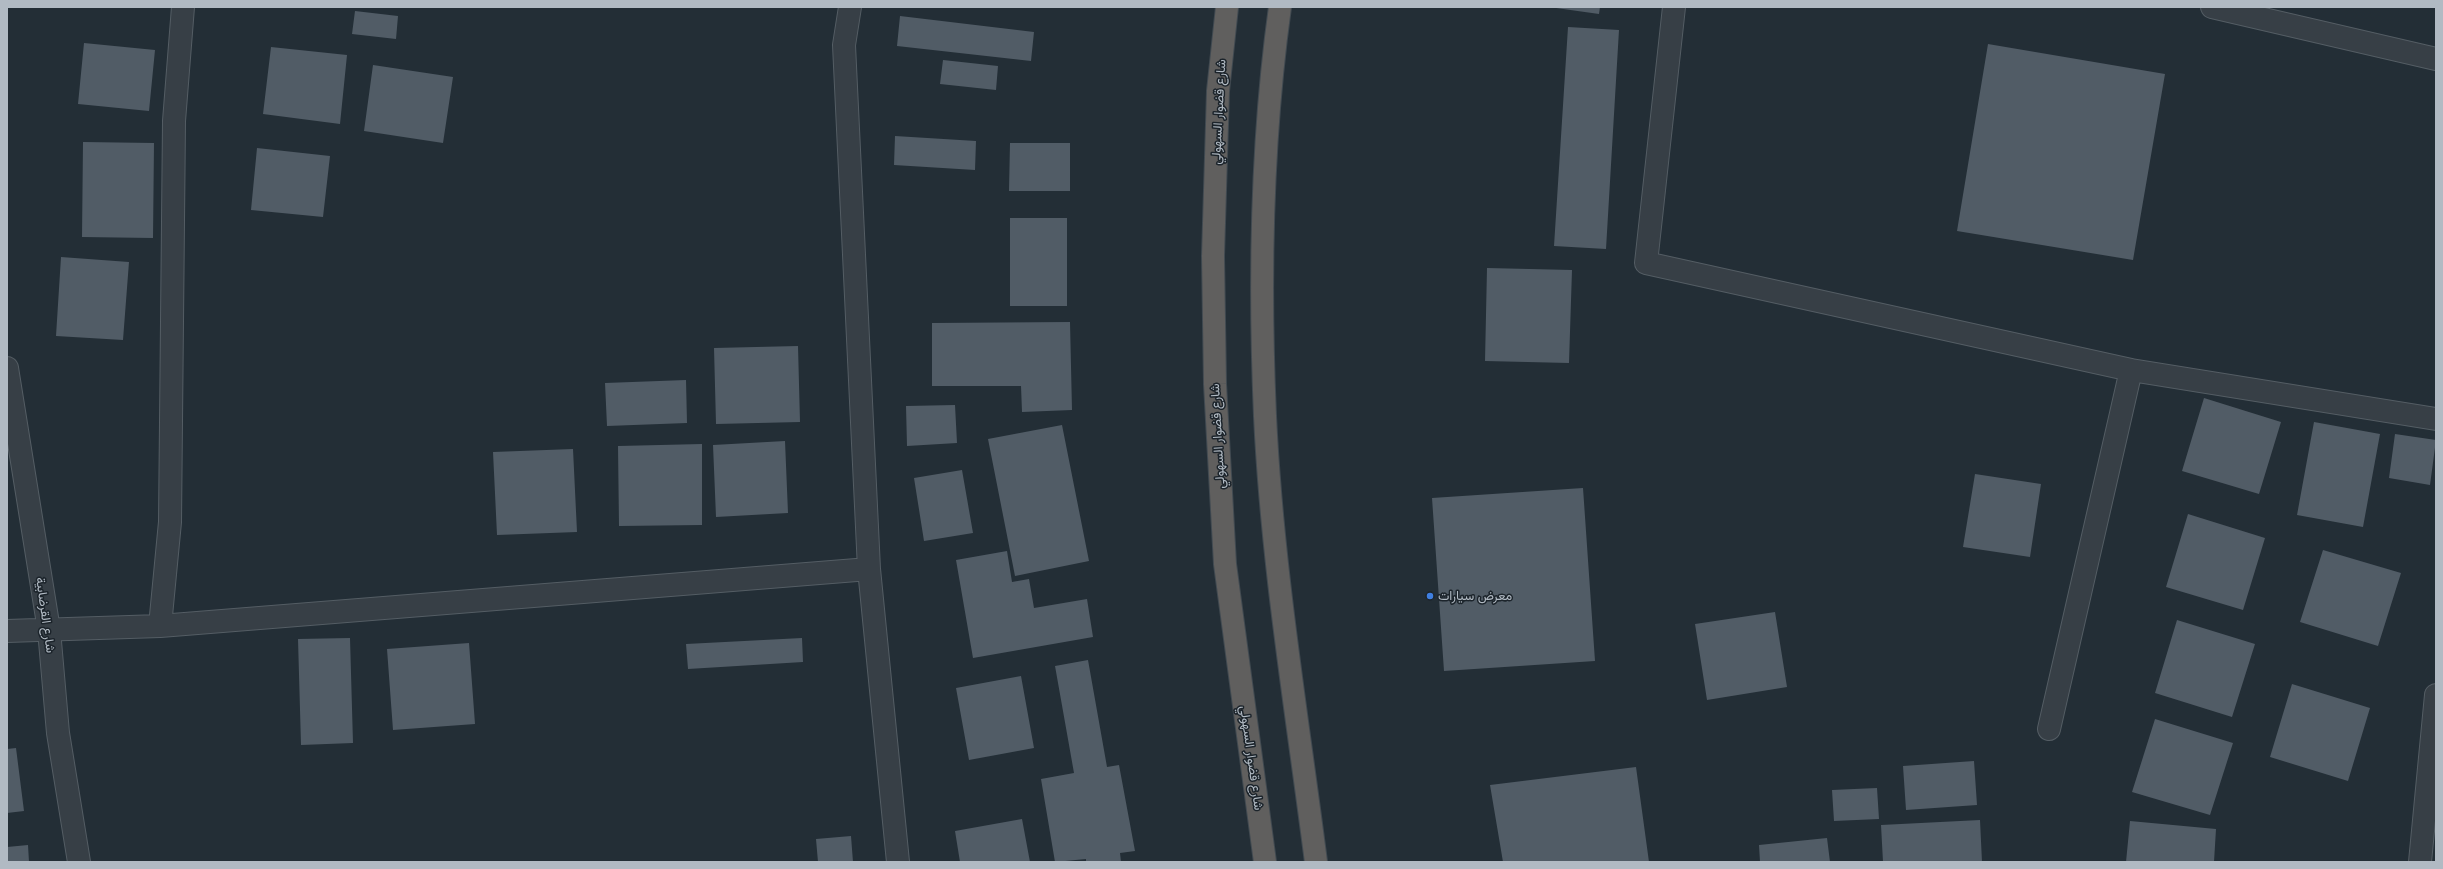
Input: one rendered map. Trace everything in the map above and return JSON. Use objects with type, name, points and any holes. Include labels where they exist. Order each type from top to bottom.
[{"type":"highway","name":"شارع قضوار السهولي","points":[[1227,7],[1218,91],[1213,256],[1214,384],[1225,564],[1265,862]]},
{"type":"highway","points":[[1280,7],[1270,80],[1260,260],[1265,418],[1277,559],[1316,862]]},
{"type":"street","points":[[160,626],[170,522],[174,121],[183,7]]},
{"type":"street","points":[[850,7],[844,45],[869,570],[898,862]]},
{"type":"street","points":[[1674,7],[1646,262],[2131,370],[2436,420]]},
{"type":"street","points":[[2212,7],[2436,60]]},
{"type":"street","name":"شارع القرضابية","points":[[7,368],[49,630],[58,732],[79,862]]},
{"type":"street","points":[[2049,729],[2131,370]]},
{"type":"street","points":[[7,630],[160,626],[869,570]]},
{"type":"street","points":[[2420,862],[2436,695]]},
{"type":"building","points":[[1549,7],[1600,7],[1599,14]]},
{"type":"building","points":[[355,11],[398,16],[396,39],[352,34]]},
{"type":"building","points":[[900,16],[1034,32],[1031,61],[897,46]]},
{"type":"building","points":[[1568,27],[1619,30],[1606,249],[1554,246]]},
{"type":"building","points":[[84,43],[155,50],[149,111],[78,104]]},
{"type":"building","points":[[1988,44],[2165,74],[2133,260],[1957,231]]},
{"type":"building","points":[[271,47],[347,55],[340,124],[263,114]]},
{"type":"building","points":[[943,60],[998,66],[996,90],[940,84]]},
{"type":"building","points":[[373,65],[453,77],[443,143],[364,131]]},
{"type":"building","points":[[895,136],[976,141],[975,170],[894,165]]},
{"type":"building","points":[[83,142],[154,143],[153,238],[82,237]]},
{"type":"building","points":[[1010,143],[1070,143],[1070,191],[1009,191]]},
{"type":"building","points":[[257,148],[330,156],[323,217],[251,210]]},
{"type":"building","points":[[1010,218],[1067,218],[1067,306],[1010,306]]},
{"type":"building","points":[[61,257],[129,262],[123,340],[56,336]]},
{"type":"building","points":[[1487,268],[1572,270],[1569,363],[1485,361]]},
{"type":"building","points":[[1070,322],[1072,410],[1022,412],[1021,386],[932,386],[932,323]]},
{"type":"building","points":[[798,346],[800,422],[716,424],[714,348]]},
{"type":"building","points":[[686,380],[687,423],[607,426],[605,383]]},
{"type":"building","points":[[2204,398],[2281,422],[2259,494],[2182,471]]},
{"type":"building","points":[[955,405],[957,443],[907,446],[906,406]]},
{"type":"building","points":[[2314,422],[2380,434],[2363,527],[2297,515]]},
{"type":"building","points":[[1062,425],[1089,561],[1015,576],[988,439]]},
{"type":"building","points":[[2395,434],[2436,440],[2430,485],[2389,478]]},
{"type":"building","points":[[785,441],[788,513],[716,517],[713,445]]},
{"type":"building","points":[[702,444],[702,525],[619,526],[618,446]]},
{"type":"building","points":[[573,449],[577,532],[497,535],[493,452]]},
{"type":"building","points":[[962,470],[973,533],[924,541],[914,478]]},
{"type":"building","points":[[1975,474],[2041,484],[2030,557],[1963,547]]},
{"type":"building","points":[[1583,488],[1595,661],[1444,671],[1432,498]]},
{"type":"building","points":[[2188,514],[2265,538],[2243,610],[2166,587]]},
{"type":"building","points":[[2323,550],[2401,573],[2378,646],[2300,622]]},
{"type":"building","points":[[1007,551],[1012,582],[1029,579],[1034,608],[1087,599],[1093,637],[973,658],[956,560]]},
{"type":"building","points":[[1775,612],[1787,687],[1707,700],[1695,624]]},
{"type":"building","points":[[2177,620],[2255,644],[2232,717],[2155,693]]},
{"type":"building","points":[[350,638],[353,743],[301,745],[298,639]]},
{"type":"building","points":[[802,638],[803,662],[688,669],[686,644]]},
{"type":"building","points":[[469,643],[475,724],[393,730],[387,649]]},
{"type":"building","points":[[1088,660],[1107,767],[1119,765],[1135,851],[1120,853],[1121,862],[1086,862],[1086,859],[1055,862],[1041,779],[1074,773],[1055,666]]},
{"type":"building","points":[[1021,676],[1034,748],[969,760],[956,688]]},
{"type":"building","points":[[2292,684],[2370,708],[2348,781],[2270,757]]},
{"type":"building","points":[[2155,719],[2233,743],[2210,815],[2132,792]]},
{"type":"building","points":[[16,748],[24,811],[7,813],[7,749]]},
{"type":"building","points":[[1974,761],[1977,805],[1906,810],[1903,766]]},
{"type":"building","points":[[1636,767],[1649,862],[1503,862],[1490,785]]},
{"type":"building","points":[[1877,788],[1879,819],[1834,821],[1832,790]]},
{"type":"building","points":[[1022,819],[1030,862],[960,862],[955,831]]},
{"type":"building","points":[[1980,820],[1982,862],[1883,862],[1881,825]]},
{"type":"building","points":[[2130,821],[2216,829],[2214,862],[2126,862]]},
{"type":"building","points":[[851,836],[853,862],[818,862],[816,839]]},
{"type":"building","points":[[1827,838],[1830,862],[1760,862],[1759,845]]},
{"type":"building","points":[[28,845],[29,862],[7,862],[7,847]]},
{"type":"place","name":"معرض سيارات","points":[[1430,596]]}]
